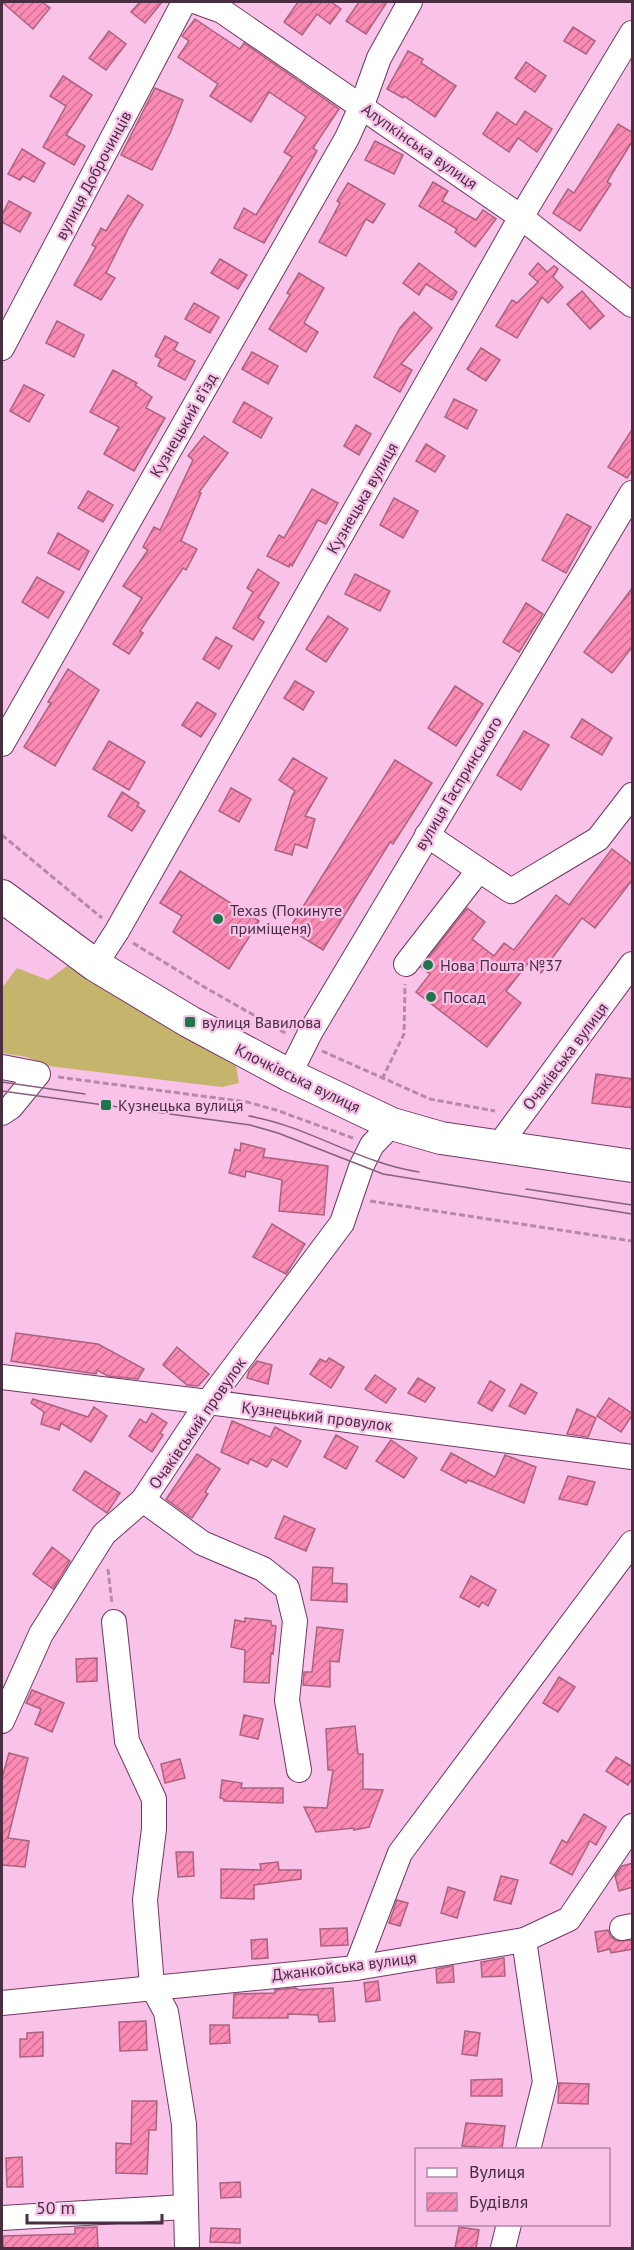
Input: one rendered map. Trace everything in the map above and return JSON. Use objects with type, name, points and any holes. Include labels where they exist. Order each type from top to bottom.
[{"type":"main road","name":"Клочківська вулиця","points":[[2,896],[95,965],[190,1022],[289,1075],[382,1134],[441,1138],[496,1148],[633,1166]]},
{"type":"street","name":"вулиця Доброчинців","points":[[2,348],[184,2]]},
{"type":"street","name":"Алупкінська вулиця","points":[[197,2],[222,11],[362,105],[521,217],[633,305]]},
{"type":"street","name":"Кузнецький в’їзд","points":[[2,744],[347,138],[379,58],[410,2]]},
{"type":"street","name":"Кузнецька вулиця","points":[[95,965],[117,931],[521,217],[633,33]]},
{"type":"street","name":"вулиця Гаспринського","points":[[289,1075],[311,1031],[633,493]]},
{"type":"street","points":[[427,835],[511,891],[598,839],[633,795]]},
{"type":"street","points":[[406,964],[479,870]]},
{"type":"street","name":"Очаківська вулиця","points":[[496,1148],[633,964]]},
{"type":"street","points":[[2,1067],[39,1074],[11,1107],[2,1113]]},
{"type":"street","name":"Очаківський провулок","points":[[2,1721],[40,1634],[104,1534],[143,1500],[208,1402],[342,1223],[361,1167],[382,1134]]},
{"type":"street","name":"Кузнецький провулок","points":[[2,1377],[633,1457]]},
{"type":"street","points":[[143,1500],[201,1543],[263,1569],[287,1588],[295,1621],[287,1700],[299,1770]]},
{"type":"street","points":[[356,1968],[400,1853],[633,1543]]},
{"type":"street","points":[[113,1615],[127,1741],[154,1799],[154,1829],[145,1900],[152,1986],[166,2012],[184,2124],[187,2248]]},
{"type":"street","name":"Джанкойська вулиця","points":[[2,2003],[152,1986],[356,1968],[524,1940],[569,1919],[633,1826]]},
{"type":"street","points":[[524,1940],[545,2082],[528,2148]]},
{"type":"street","points":[[2,2218],[185,2208]]},
{"type":"street","points":[[503,2248],[508,2226]]},
{"type":"path","points":[[2,835],[117,931],[145,951],[296,1038]]},
{"type":"path","points":[[382,1079],[404,1034],[406,964]]},
{"type":"path","points":[[318,1049],[430,1099],[495,1111]]},
{"type":"path","name":"Клочківська вулиця","points":[[39,1074],[247,1102],[382,1134]]},
{"type":"path","points":[[350,1197],[633,1241]]},
{"type":"path","points":[[104,1534],[113,1615]]},
{"type":"shaded area","points":[[67,966],[236,1066],[239,1083],[222,1087],[48,1066],[27,1057],[2,1053],[2,988],[17,968],[48,980]]},
{"type":"building","points":[[2,2],[42,2],[50,8],[33,29]]},
{"type":"building","points":[[140,2],[162,2],[145,23],[131,12]]},
{"type":"building","points":[[298,2],[331,2],[341,9],[330,24],[317,14],[302,35],[284,22]]},
{"type":"building","points":[[359,2],[387,2],[366,34],[346,21]]},
{"type":"building","points":[[195,19],[240,49],[244,43],[339,109],[313,148],[317,151],[264,243],[234,228],[244,208],[256,215],[292,157],[284,152],[306,117],[269,92],[251,122],[210,96],[218,84],[178,57],[189,41],[182,36]]},
{"type":"building","points":[[573,27],[595,41],[586,54],[564,41]]},
{"type":"building","points":[[109,31],[126,44],[106,70],[89,58]]},
{"type":"building","points":[[408,51],[423,59],[421,63],[456,86],[435,117],[404,96],[403,98],[387,89]]},
{"type":"building","points":[[526,62],[546,76],[535,92],[515,78]]},
{"type":"building","points":[[63,76],[92,95],[66,135],[85,146],[74,165],[43,147],[66,106],[50,96]]},
{"type":"building","points":[[155,88],[183,100],[152,170],[121,155]]},
{"type":"building","points":[[525,111],[552,129],[537,152],[518,138],[509,152],[483,134],[497,112],[516,125]]},
{"type":"building","points":[[618,124],[633,133],[633,140],[607,182],[611,184],[580,231],[553,213],[568,189],[574,193]]},
{"type":"building","points":[[375,141],[403,155],[394,174],[365,160]]},
{"type":"building","points":[[22,149],[45,163],[34,182],[23,176],[20,180],[8,174]]},
{"type":"building","points":[[433,182],[448,191],[442,201],[476,220],[483,210],[496,219],[475,247],[455,232],[457,229],[419,206]]},
{"type":"building","points":[[348,183],[385,204],[373,223],[366,219],[346,256],[319,242],[340,203],[337,201]]},
{"type":"building","points":[[128,195],[143,205],[106,273],[115,278],[101,300],[74,285],[96,247],[92,245],[101,228],[106,231]]},
{"type":"building","points":[[9,201],[31,213],[20,232],[2,222],[2,215]]},
{"type":"building","points":[[220,259],[247,275],[238,289],[211,273]]},
{"type":"building","points":[[419,263],[457,292],[452,300],[426,284],[419,295],[403,283]]},
{"type":"building","points":[[538,263],[547,272],[554,266],[558,269],[553,277],[563,287],[548,303],[542,297],[517,338],[496,326],[512,300],[517,303],[538,282],[529,274]]},
{"type":"building","points":[[299,273],[324,288],[304,323],[318,332],[306,352],[269,329],[290,295],[287,293]]},
{"type":"building","points":[[582,291],[604,316],[590,329],[567,304]]},
{"type":"building","points":[[194,303],[219,317],[210,333],[185,319]]},
{"type":"building","points":[[414,312],[432,328],[401,364],[412,370],[400,392],[374,377],[400,328]]},
{"type":"building","points":[[57,321],[84,335],[74,357],[46,343]]},
{"type":"building","points":[[165,336],[178,343],[174,350],[195,361],[185,380],[158,366],[161,359],[155,356]]},
{"type":"building","points":[[481,348],[500,360],[486,381],[467,369]]},
{"type":"building","points":[[252,352],[278,366],[268,384],[242,369]]},
{"type":"building","points":[[113,370],[137,383],[135,385],[152,397],[146,408],[165,418],[134,471],[104,454],[119,427],[90,412]]},
{"type":"building","points":[[24,385],[44,395],[29,422],[10,411]]},
{"type":"building","points":[[454,399],[477,410],[467,429],[445,417]]},
{"type":"building","points":[[244,402],[272,418],[261,438],[233,422]]},
{"type":"building","points":[[356,425],[371,434],[359,455],[344,446]]},
{"type":"building","points":[[633,428],[633,469],[627,478],[608,467]]},
{"type":"building","points":[[204,436],[228,453],[199,492],[201,493],[181,541],[197,549],[186,570],[183,568],[140,631],[143,633],[129,654],[113,644],[142,598],[123,586],[148,550],[143,547],[154,527],[160,530],[193,460],[188,456]]},
{"type":"building","points":[[426,444],[445,456],[435,472],[416,461]]},
{"type":"building","points":[[312,489],[338,503],[326,524],[318,520],[292,566],[290,564],[289,567],[267,556],[279,535],[284,538]]},
{"type":"building","points":[[88,491],[113,505],[103,522],[78,508]]},
{"type":"building","points":[[394,498],[418,511],[403,538],[380,525]]},
{"type":"building","points":[[567,514],[591,527],[566,573],[542,560]]},
{"type":"building","points":[[58,533],[89,551],[79,570],[48,553]]},
{"type":"building","points":[[258,569],[279,583],[258,618],[264,622],[253,640],[233,628],[253,592],[247,588]]},
{"type":"building","points":[[355,574],[390,591],[380,611],[345,594]]},
{"type":"building","points":[[37,577],[64,592],[48,618],[22,602]]},
{"type":"building","points":[[633,587],[633,646],[612,673],[584,652]]},
{"type":"building","points":[[526,603],[543,614],[519,652],[503,642]]},
{"type":"building","points":[[328,616],[348,629],[326,662],[306,649]]},
{"type":"building","points":[[216,637],[232,646],[219,669],[203,659]]},
{"type":"building","points":[[68,669],[99,690],[55,766],[24,747],[51,703],[48,702]]},
{"type":"building","points":[[295,681],[314,692],[303,710],[284,698]]},
{"type":"building","points":[[455,686],[483,704],[456,746],[428,728]]},
{"type":"building","points":[[197,702],[216,714],[201,737],[182,725]]},
{"type":"building","points":[[582,719],[612,738],[602,755],[571,737]]},
{"type":"building","points":[[524,731],[549,745],[521,790],[497,775]]},
{"type":"building","points":[[109,741],[145,762],[129,790],[93,769]]},
{"type":"building","points":[[293,758],[327,778],[305,816],[315,819],[307,848],[295,844],[292,855],[275,850],[295,791],[279,780]]},
{"type":"building","points":[[395,760],[432,783],[393,844],[390,842],[323,950],[289,929]]},
{"type":"building","points":[[231,788],[251,799],[239,822],[219,811]]},
{"type":"building","points":[[122,792],[139,803],[137,806],[145,811],[132,831],[108,816]]},
{"type":"building","points":[[612,849],[633,865],[633,879],[595,928],[582,918],[541,973],[528,963],[506,991],[521,1003],[487,1047],[416,992],[430,974],[421,967],[467,908],[485,922],[472,939],[494,956],[504,943],[514,950],[556,895],[569,905]]},
{"type":"building","name":"Texas (Покинуте приміщеня)","points":[[180,871],[259,921],[229,969],[173,932],[182,916],[160,903]]},
{"type":"building","points":[[596,1074],[633,1079],[633,1108],[592,1103]]},
{"type":"building","points":[[241,1143],[265,1149],[263,1157],[328,1166],[324,1215],[279,1211],[282,1180],[246,1171],[245,1177],[229,1173],[235,1149],[240,1151]]},
{"type":"building","points":[[272,1224],[305,1244],[286,1274],[253,1257]]},
{"type":"building","points":[[16,1333],[98,1344],[144,1369],[138,1379],[108,1376],[97,1370],[96,1374],[11,1361]]},
{"type":"building","points":[[177,1347],[209,1374],[198,1386],[187,1385],[163,1365]]},
{"type":"building","points":[[329,1358],[344,1367],[331,1388],[310,1374],[320,1359],[326,1362]]},
{"type":"building","points":[[257,1361],[272,1365],[268,1384],[247,1378],[249,1371]]},
{"type":"building","points":[[375,1375],[396,1389],[386,1403],[365,1389]]},
{"type":"building","points":[[418,1378],[435,1388],[425,1402],[408,1393]]},
{"type":"building","points":[[490,1381],[505,1390],[492,1411],[478,1403]]},
{"type":"building","points":[[521,1384],[537,1393],[525,1414],[509,1406]]},
{"type":"building","points":[[609,1398],[633,1414],[621,1432],[597,1416]]},
{"type":"building","points":[[33,1399],[88,1417],[94,1407],[107,1416],[91,1442],[61,1423],[59,1430],[41,1424],[44,1412],[31,1403]]},
{"type":"building","points":[[577,1409],[596,1418],[588,1437],[567,1434]]},
{"type":"building","points":[[152,1413],[167,1423],[160,1433],[163,1435],[152,1452],[129,1436],[140,1419],[146,1423]]},
{"type":"building","points":[[232,1421],[270,1437],[275,1427],[301,1441],[287,1467],[272,1459],[267,1467],[250,1459],[248,1464],[221,1452]]},
{"type":"building","points":[[336,1435],[358,1447],[346,1469],[324,1457]]},
{"type":"building","points":[[391,1440],[417,1458],[404,1478],[376,1461]]},
{"type":"building","points":[[451,1453],[495,1477],[505,1455],[536,1467],[524,1503],[468,1480],[466,1483],[441,1470]]},
{"type":"building","points":[[197,1454],[220,1469],[205,1492],[208,1494],[192,1518],[166,1499]]},
{"type":"building","points":[[85,1471],[120,1493],[107,1513],[73,1490]]},
{"type":"building","points":[[568,1476],[595,1482],[587,1505],[559,1499]]},
{"type":"building","points":[[284,1516],[315,1529],[306,1551],[275,1538]]},
{"type":"building","points":[[52,1547],[70,1561],[53,1589],[33,1574]]},
{"type":"building","points":[[313,1567],[333,1568],[332,1583],[347,1584],[347,1602],[311,1600]]},
{"type":"building","points":[[471,1576],[496,1590],[488,1606],[482,1602],[479,1607],[460,1597]]},
{"type":"building","points":[[245,1618],[271,1621],[271,1625],[276,1626],[269,1683],[244,1682],[245,1650],[231,1647],[235,1620],[245,1622]]},
{"type":"building","points":[[317,1627],[343,1630],[339,1662],[330,1661],[330,1687],[303,1685],[304,1672],[312,1672]]},
{"type":"building","points":[[97,1658],[97,1681],[77,1682],[76,1659]]},
{"type":"building","points":[[559,1677],[575,1687],[558,1712],[543,1703]]},
{"type":"building","points":[[32,1690],[64,1703],[52,1732],[35,1724],[41,1709],[26,1703]]},
{"type":"building","points":[[244,1715],[263,1719],[258,1739],[240,1735]]},
{"type":"building","points":[[355,1726],[358,1754],[363,1754],[363,1789],[383,1790],[369,1827],[316,1832],[304,1807],[327,1808],[333,1770],[328,1770],[326,1729]]},
{"type":"building","points":[[9,1753],[28,1758],[8,1838],[29,1841],[25,1867],[2,1865],[2,1778]]},
{"type":"building","points":[[616,1757],[633,1767],[633,1777],[628,1785],[606,1771]]},
{"type":"building","points":[[180,1759],[185,1778],[165,1783],[161,1764]]},
{"type":"building","points":[[222,1780],[242,1783],[241,1788],[283,1788],[283,1803],[224,1801],[220,1798]]},
{"type":"building","points":[[584,1814],[606,1827],[596,1845],[590,1841],[572,1875],[550,1863],[562,1840],[567,1843]]},
{"type":"building","points":[[176,1852],[193,1852],[194,1876],[178,1877]]},
{"type":"building","points":[[278,1862],[279,1870],[301,1870],[301,1879],[254,1885],[254,1899],[221,1898],[221,1869],[261,1870],[260,1864]]},
{"type":"building","points":[[633,1863],[633,1887],[619,1891],[615,1876],[622,1866]]},
{"type":"building","points":[[501,1876],[518,1880],[511,1904],[494,1900]]},
{"type":"building","points":[[448,1887],[465,1892],[457,1918],[441,1913]]},
{"type":"building","points":[[397,1900],[408,1903],[400,1926],[389,1923]]},
{"type":"building","points":[[347,1928],[348,1945],[321,1946],[320,1929]]},
{"type":"building","points":[[608,1930],[611,1937],[617,1941],[633,1940],[633,1949],[611,1953],[610,1949],[598,1952],[595,1932]]},
{"type":"building","points":[[267,1939],[268,1958],[252,1959],[251,1940]]},
{"type":"building","points":[[504,1958],[505,1976],[482,1977],[481,1962]]},
{"type":"building","points":[[453,1966],[454,1982],[437,1983],[436,1969]]},
{"type":"building","points":[[378,1981],[380,2000],[366,2002],[364,1983]]},
{"type":"building","points":[[295,1988],[299,1990],[333,1988],[335,2021],[319,2022],[318,2015],[288,2014],[288,2018],[233,2018],[234,1994],[275,1993],[275,1990]]},
{"type":"building","points":[[146,2021],[147,2050],[120,2051],[119,2022]]},
{"type":"building","points":[[210,2025],[229,2025],[230,2043],[210,2044]]},
{"type":"building","points":[[465,2031],[480,2033],[477,2056],[462,2054]]},
{"type":"building","points":[[43,2032],[43,2056],[20,2057],[20,2039],[27,2039],[27,2033]]},
{"type":"building","points":[[502,2079],[502,2096],[471,2096],[471,2080]]},
{"type":"building","points":[[559,2083],[589,2084],[588,2104],[558,2103]]},
{"type":"building","points":[[132,2101],[157,2101],[156,2130],[149,2130],[147,2174],[116,2173],[116,2143],[131,2144]]},
{"type":"building","points":[[466,2123],[505,2126],[502,2148],[462,2146]]},
{"type":"building","points":[[22,2157],[23,2187],[7,2187],[6,2158]]},
{"type":"building","points":[[240,2182],[241,2197],[221,2198],[220,2183]]},
{"type":"building","points":[[97,2227],[98,2248],[3,2248],[3,2236],[75,2234],[75,2228]]},
{"type":"building","points":[[459,2227],[479,2230],[476,2248],[455,2248]]},
{"type":"building","points":[[211,2228],[240,2229],[240,2243],[210,2242]]},
{"type":"tram line","points":[[2,1082],[85,1094]]},
{"type":"tram line","points":[[2,1091],[250,1125],[278,1133],[383,1174],[632,1214]]},
{"type":"tram line","points":[[249,1116],[292,1128],[375,1161],[419,1172]]},
{"type":"tram line","points":[[526,1189],[632,1205]]},
{"type":"place","name":"Texas (Покинуте приміщеня)","points":[[218,919]]},
{"type":"place","name":"Нова Пошта №37","points":[[428,965]]},
{"type":"place","name":"Посад","points":[[431,997]]},
{"type":"place","name":"вулиця Вавилова","points":[[190,1022]]},
{"type":"place","name":"Кузнецька вулиця","points":[[106,1105]]}]
